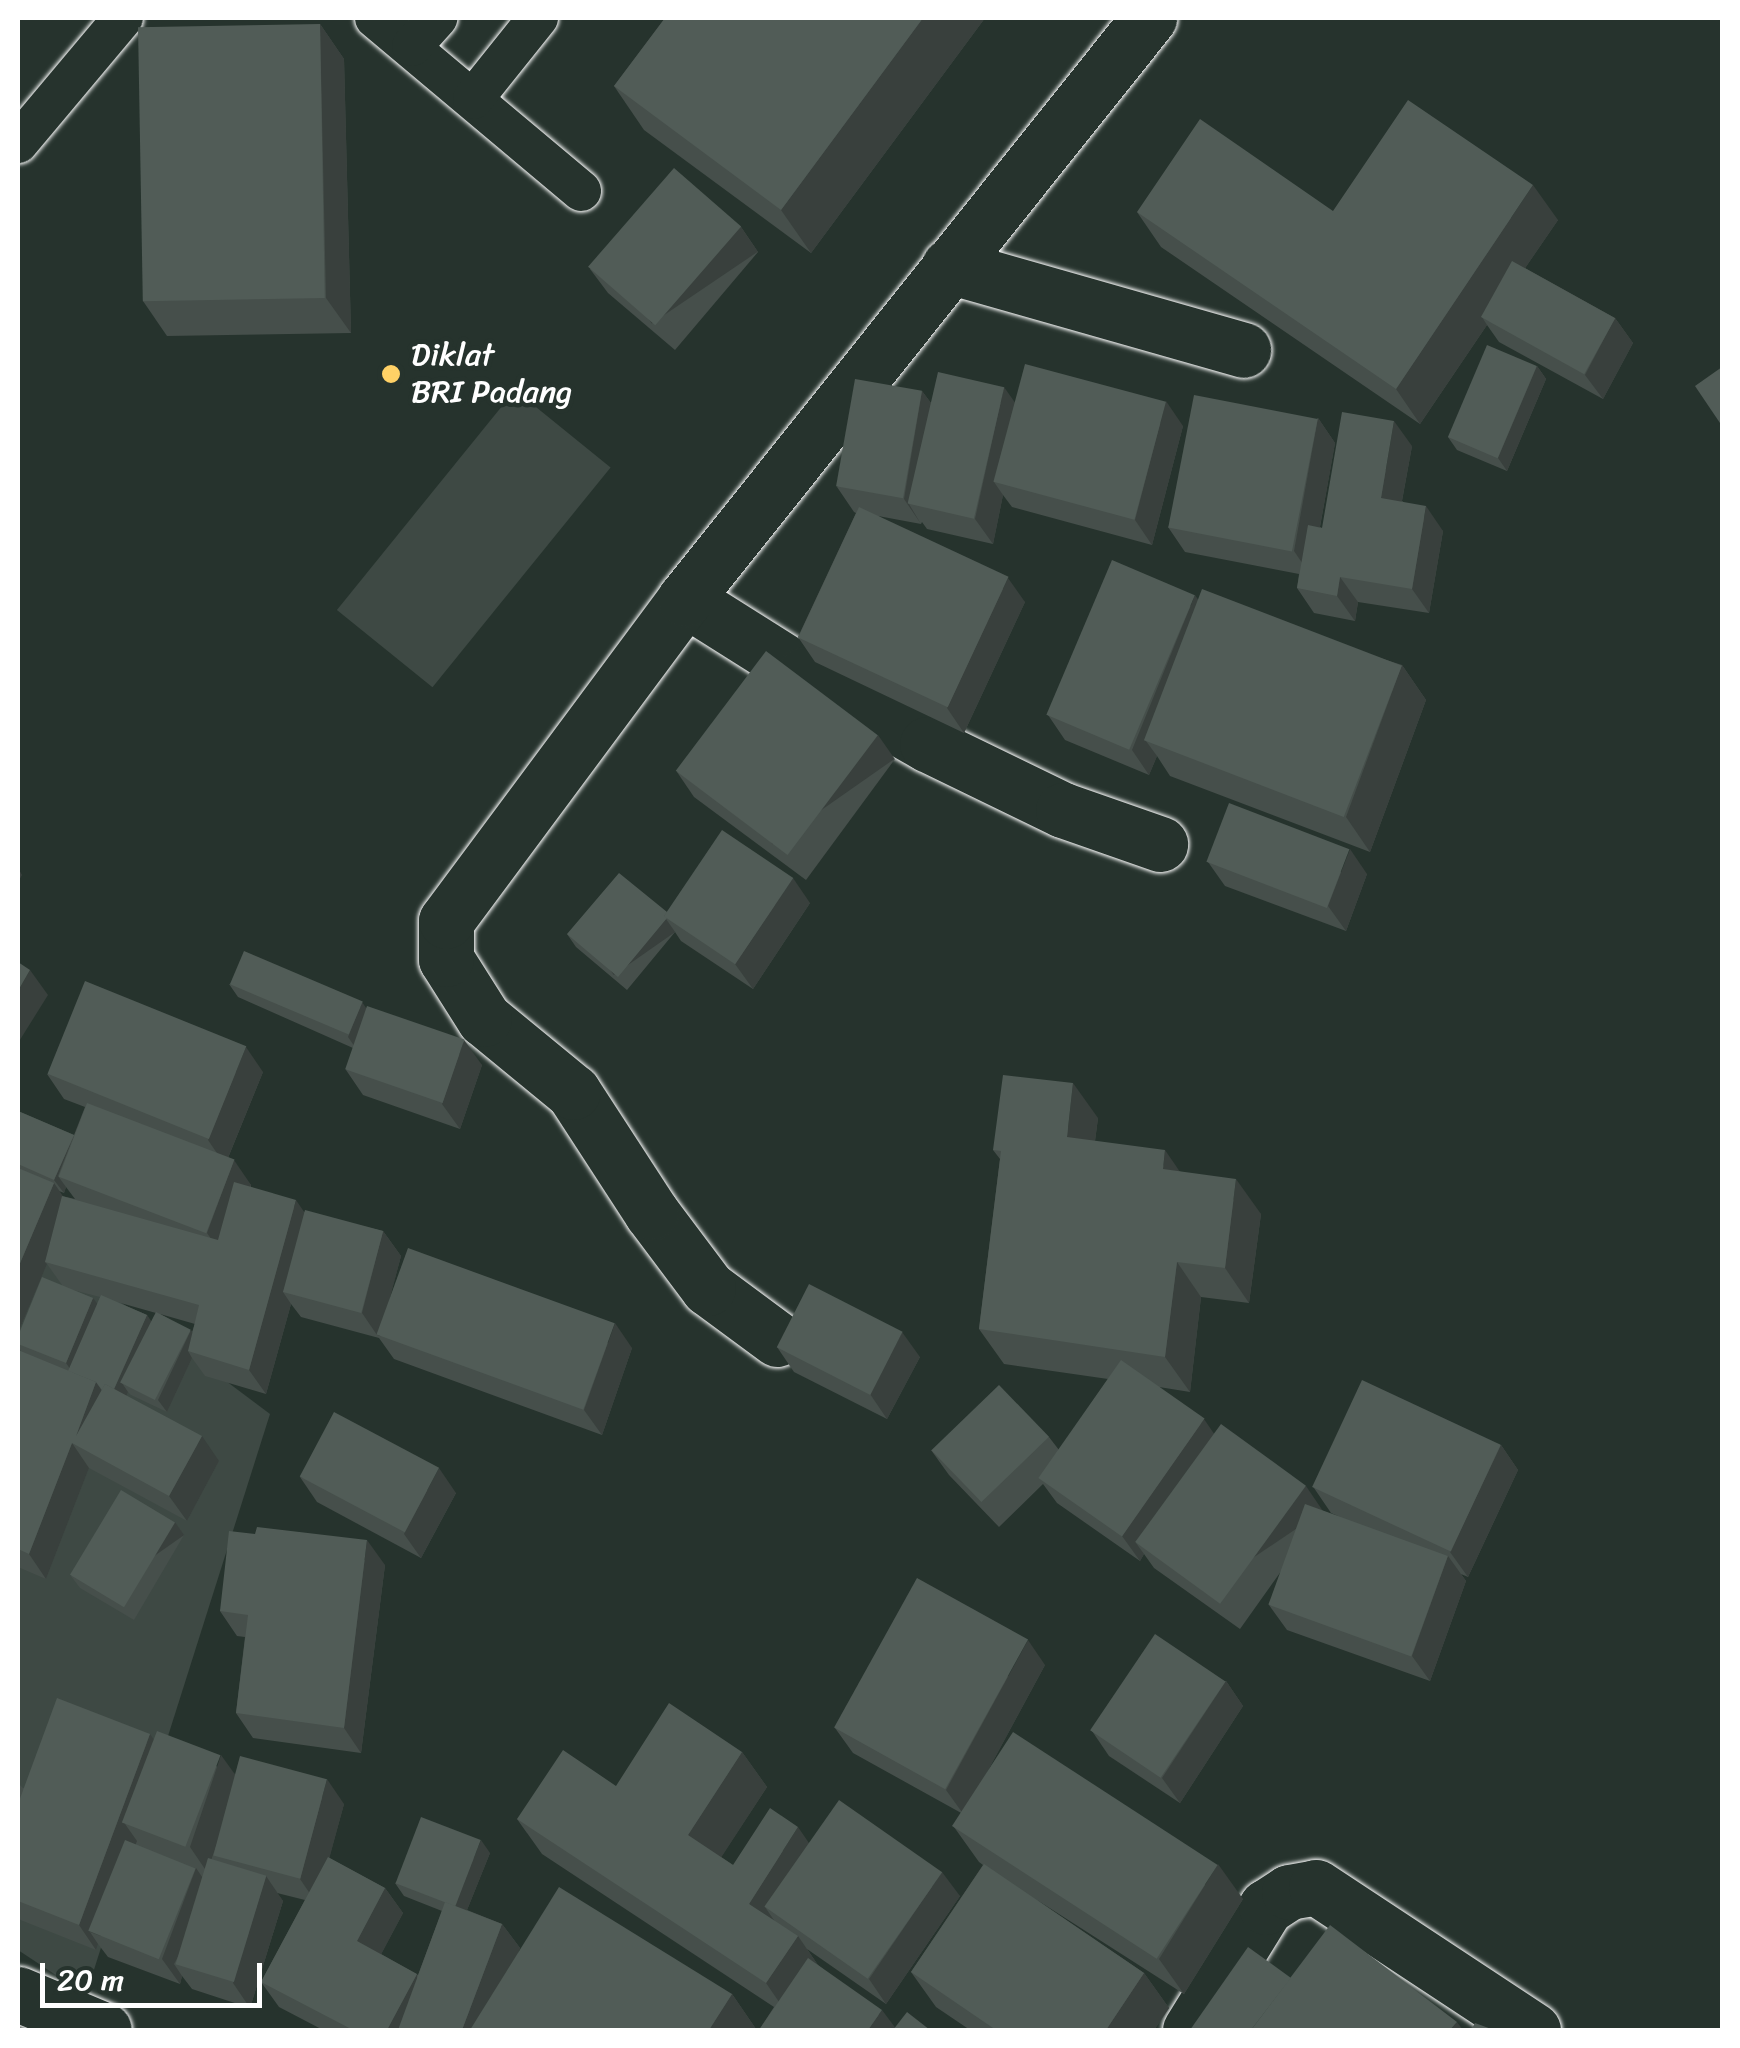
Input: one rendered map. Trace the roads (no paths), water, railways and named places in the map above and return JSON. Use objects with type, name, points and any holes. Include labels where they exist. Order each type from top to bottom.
[{"type":"street","points":[[777,1339],[708,1288],[651,1212],[573,1092],[474,1006],[446,959],[446,921],[686,599],[1149,18]]},
{"type":"street","points":[[949,266],[1243,350]]},
{"type":"street","points":[[686,599],[804,674],[927,744],[1064,810],[1160,844]]},
{"type":"street","points":[[1190,2030],[1266,1907],[1289,1892],[1316,1886],[1533,2030]]},
{"type":"street","points":[[18,1994],[104,2030]]},
{"type":"lane","points":[[18,143],[123,18]]},
{"type":"lane","points":[[375,18],[425,32],[473,99],[581,191]]},
{"type":"lane","points":[[473,99],[538,18]]},
{"type":"place","name":"Diklat BRI Padang","points":[[391,374]]}]
